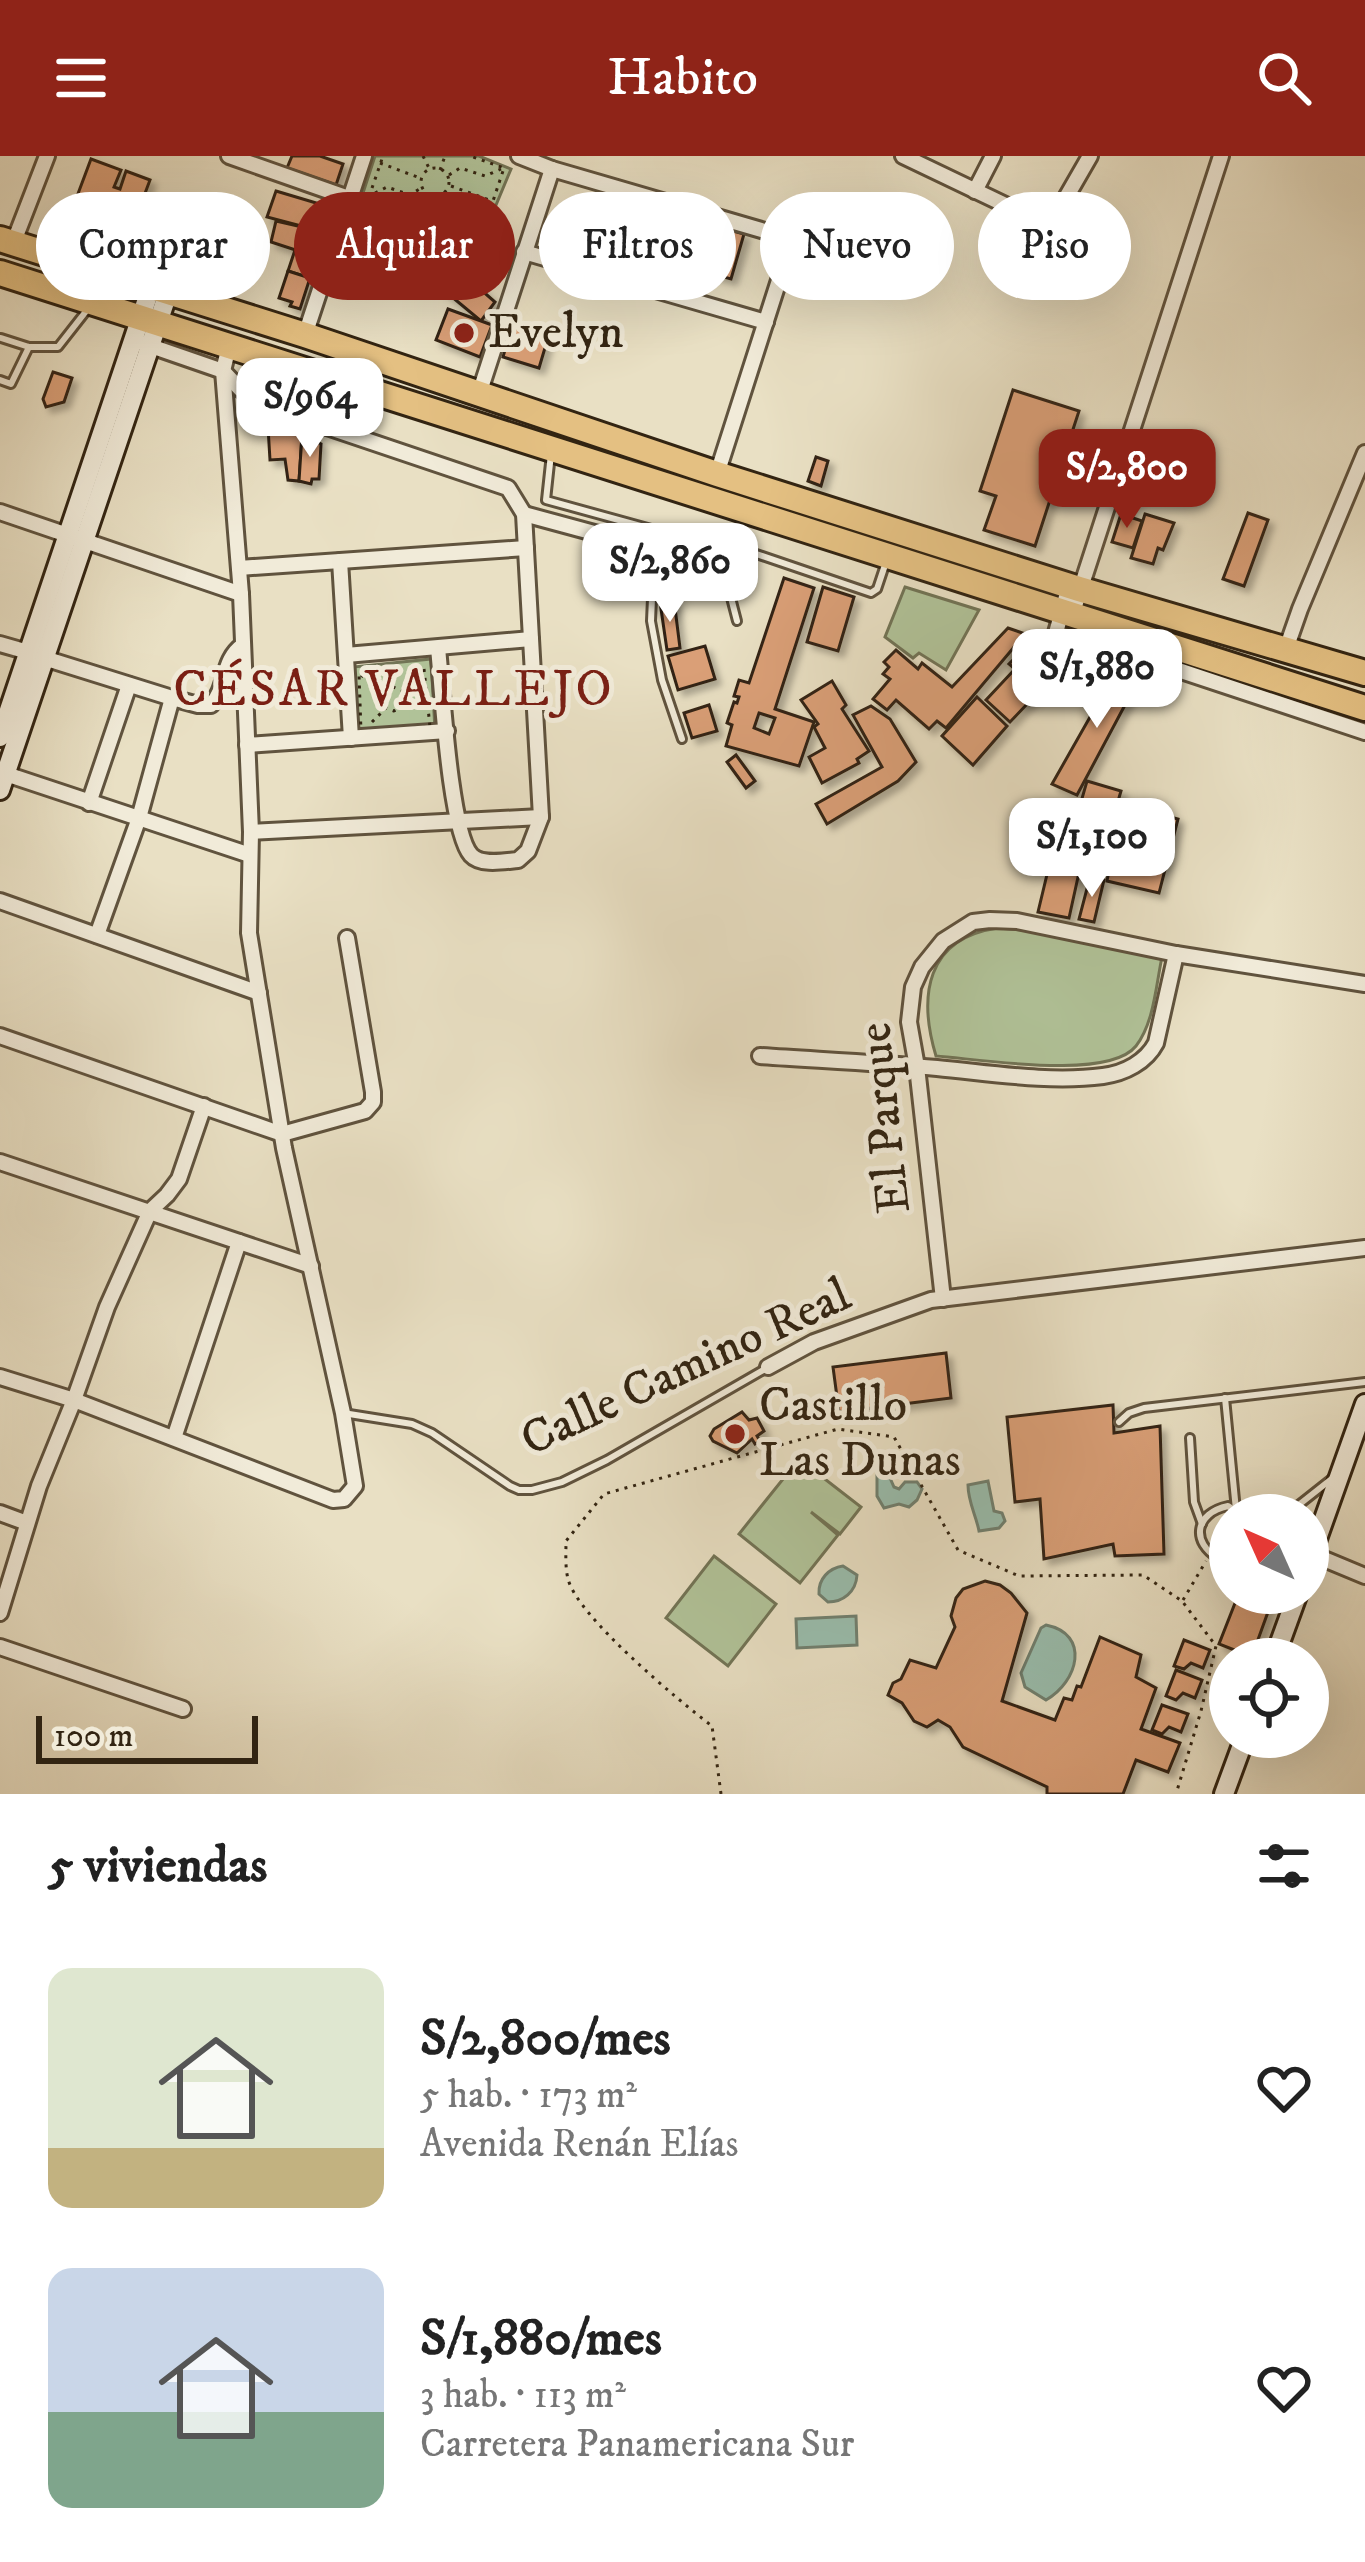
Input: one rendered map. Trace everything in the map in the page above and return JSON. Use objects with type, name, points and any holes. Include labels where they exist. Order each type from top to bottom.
[{"type":"highway","points":[[7,242],[36,251]]},
{"type":"highway","points":[[0,273],[92,303],[144,331],[226,358],[551,450],[1365,708]]},
{"type":"highway","points":[[192,300],[1074,588],[1365,673]]},
{"type":"street","points":[[7,242],[46,156]]},
{"type":"street","points":[[229,156],[330,192]]},
{"type":"street","points":[[352,192],[364,156]]},
{"type":"street","points":[[519,156],[782,236],[788,242],[717,474]]},
{"type":"street","points":[[479,394],[524,252],[559,171],[572,156]]},
{"type":"street","points":[[903,156],[1041,222],[1052,222],[1090,156]]},
{"type":"street","points":[[975,191],[993,156]]},
{"type":"street","points":[[1075,646],[1054,640],[1076,616],[1074,588],[1221,156]]},
{"type":"street","points":[[524,252],[766,322]]},
{"type":"street","points":[[156,300],[36,655],[2,779],[250,855]]},
{"type":"street","points":[[304,335],[316,300]]},
{"type":"street","points":[[226,358],[240,389],[262,405],[508,488],[524,514],[542,817],[528,851],[518,860],[475,859],[456,821],[438,648]]},
{"type":"street","points":[[0,1377],[74,1400],[339,1500],[350,1496],[355,1486],[282,1134],[249,933],[248,745],[226,358]]},
{"type":"street","points":[[1286,649],[1365,453]]},
{"type":"street","points":[[0,512],[241,594]]},
{"type":"street","points":[[524,514],[608,537]]},
{"type":"street","points":[[239,568],[526,548]]},
{"type":"street","points":[[340,561],[356,735]]},
{"type":"street","points":[[1076,616],[1145,659],[1365,732]]},
{"type":"street","points":[[346,655],[531,639]]},
{"type":"street","points":[[0,644],[198,705],[211,705],[218,698],[229,660],[243,645]]},
{"type":"street","points":[[0,737],[36,655]]},
{"type":"street","points":[[89,803],[128,685]]},
{"type":"street","points":[[97,935],[140,818],[172,698]]},
{"type":"street","points":[[248,745],[447,731]]},
{"type":"street","points":[[251,832],[542,817]]},
{"type":"street","points":[[0,901],[259,993]]},
{"type":"street","name":"El Parque","points":[[943,1299],[909,1022],[913,987],[943,940],[973,922],[1017,921],[1176,954],[1365,984]]},
{"type":"street","points":[[0,1036],[282,1134],[365,1112],[373,1102],[347,938]]},
{"type":"street","points":[[760,1056],[1102,1076],[1130,1067],[1151,1052],[1176,954]]},
{"type":"street","points":[[0,1613],[39,1486],[107,1306],[151,1211],[178,1179],[204,1106]]},
{"type":"street","points":[[0,1162],[311,1266]]},
{"type":"street","points":[[174,1438],[239,1242]]},
{"type":"street","name":"Calle Camino Real","points":[[768,1367],[814,1342],[931,1300],[1365,1248]]},
{"type":"street","points":[[1329,1505],[1365,1404]]},
{"type":"street","points":[[0,1513],[27,1523]]},
{"type":"street","points":[[1329,1565],[1365,1576]]},
{"type":"street","points":[[0,1647],[183,1709]]},
{"type":"street","points":[[1224,1794],[1237,1758]]},
{"type":"lane","points":[[2,338],[29,347],[58,346],[92,303]]},
{"type":"lane","points":[[0,380],[10,384],[29,347]]},
{"type":"lane","points":[[551,450],[546,500],[655,530],[689,531],[871,593],[877,589],[887,555]]},
{"type":"lane","points":[[655,530],[651,621],[662,680],[682,739]]},
{"type":"lane","points":[[689,531],[729,590],[737,620]]},
{"type":"lane","name":"Calle Camino Real","points":[[343,1413],[412,1424],[510,1486],[546,1488],[607,1460],[768,1367]]},
{"type":"lane","points":[[1119,1422],[1144,1408],[1365,1382]]},
{"type":"lane","points":[[1225,1398],[1237,1494]]},
{"type":"lane","points":[[1190,1438],[1194,1502],[1202,1524]]},
{"type":"lane","points":[[1312,1494],[1341,1471]]},
{"type":"lane","points":[[1209,1513],[1200,1535],[1209,1552]]},
{"type":"path","points":[[370,192],[383,156]]},
{"type":"path","points":[[423,156],[430,170]]},
{"type":"path","points":[[440,170],[445,156]]},
{"type":"path","points":[[470,156],[504,168]]},
{"type":"path","points":[[380,163],[422,178]]},
{"type":"path","points":[[447,176],[460,168],[485,176],[504,168]]},
{"type":"path","points":[[496,192],[504,168]]},
{"type":"path","points":[[425,192],[424,172],[440,170],[451,181],[445,192]]},
{"type":"path","points":[[449,185],[468,192]]},
{"type":"path","points":[[416,192],[423,188]]},
{"type":"path","points":[[359,674],[424,668]]},
{"type":"path","points":[[424,668],[430,727]]},
{"type":"path","points":[[403,692],[424,668]]},
{"type":"path","points":[[356,735],[359,674]]},
{"type":"path","points":[[359,674],[384,692]]},
{"type":"path","points":[[393,687],[403,692],[403,707],[386,708],[384,692],[393,687]]},
{"type":"path","points":[[356,735],[386,708]]},
{"type":"path","points":[[416,717],[430,727]]},
{"type":"path","points":[[356,735],[430,727]]},
{"type":"path","points":[[721,1794],[712,1726],[669,1693],[596,1621],[568,1582],[566,1541],[604,1493],[838,1429],[894,1437],[958,1550],[1019,1576],[1143,1575],[1183,1601],[1216,1646],[1176,1794]]},
{"type":"path","points":[[1183,1601],[1209,1556]]},
{"type":"shaded area","points":[[375,156],[479,156],[511,169],[501,192],[363,192]]},
{"type":"shaded area","points":[[905,587],[979,610],[946,670],[919,653],[913,658],[885,637]]},
{"type":"shaded area","points":[[431,659],[435,730],[359,733],[353,667]]},
{"type":"shaded area","points":[[998,928],[1162,957],[1151,1015],[1136,1046],[1121,1057],[1072,1065],[936,1056],[928,1012],[933,973],[955,944]]},
{"type":"shaded area","points":[[799,1459],[861,1507],[840,1534],[811,1512],[838,1535],[800,1583],[739,1534]]},
{"type":"shaded area","points":[[877,1475],[890,1478],[899,1489],[905,1482],[917,1482],[922,1489],[917,1500],[909,1507],[884,1508],[877,1496]]},
{"type":"shaded area","points":[[988,1481],[994,1511],[1002,1513],[1005,1521],[999,1528],[979,1531],[968,1485]]},
{"type":"shaded area","points":[[714,1556],[776,1604],[728,1666],[666,1618]]},
{"type":"shaded area","points":[[843,1566],[857,1575],[854,1586],[844,1598],[828,1602],[819,1594],[822,1579]]},
{"type":"shaded area","points":[[856,1616],[857,1645],[797,1648],[796,1619]]},
{"type":"shaded area","points":[[1046,1625],[1069,1638],[1075,1659],[1066,1682],[1046,1700],[1025,1687],[1021,1673]]},
{"type":"building","points":[[292,156],[320,156],[343,164],[336,185],[287,168]]},
{"type":"building","points":[[91,159],[121,170],[114,187],[120,189],[126,171],[150,180],[146,192],[79,192]]},
{"type":"building","points":[[276,191],[294,196],[294,224],[270,218]]},
{"type":"building","points":[[276,221],[294,225],[294,250],[271,242]]},
{"type":"building","points":[[736,232],[744,234],[736,262]]},
{"type":"building","points":[[288,271],[294,273],[294,300],[303,300],[300,309],[279,298]]},
{"type":"building","points":[[456,300],[493,300],[481,321]]},
{"type":"building","name":"Evelyn","points":[[448,309],[492,325],[480,357],[436,340]]},
{"type":"building","points":[[512,324],[550,331],[539,368],[503,357]]},
{"type":"building","points":[[53,372],[72,378],[64,402],[46,407],[43,399]]},
{"type":"building","points":[[1013,390],[1079,411],[1035,546],[984,530],[996,496],[980,491]]},
{"type":"building","points":[[268,427],[302,435],[299,481],[288,480],[285,459],[270,460]]},
{"type":"building","points":[[302,435],[321,444],[319,479],[312,479],[311,484],[299,481]]},
{"type":"building","points":[[816,457],[828,461],[821,486],[808,481]]},
{"type":"building","points":[[1248,513],[1268,520],[1244,586],[1223,579]]},
{"type":"building","points":[[1121,514],[1142,521],[1133,548],[1112,542]]},
{"type":"building","points":[[1145,514],[1174,523],[1153,564],[1131,558]]},
{"type":"building","points":[[784,578],[814,588],[775,709],[814,722],[799,766],[726,746],[739,680],[749,683]],"holes":[[[759,713],[775,718],[769,734],[754,728]]]},
{"type":"building","points":[[823,587],[854,597],[838,651],[807,642]]},
{"type":"building","points":[[674,600],[680,648],[667,650],[660,602]]},
{"type":"building","points":[[1008,628],[1037,638],[1031,643],[1020,640],[946,728],[937,721],[929,729],[896,700],[887,710],[873,699],[890,679],[883,674],[889,667],[884,662],[896,650],[918,669],[922,663],[952,687]]},
{"type":"building","points":[[1032,645],[1070,658],[1055,682],[1050,680],[1010,722],[986,700],[1015,669],[1009,664]]},
{"type":"building","points":[[705,646],[715,679],[678,690],[668,656]]},
{"type":"building","points":[[1119,666],[1143,677],[1136,692],[1133,690],[1077,795],[1052,784]]},
{"type":"building","points":[[832,681],[846,705],[842,709],[869,751],[857,759],[859,763],[822,783],[809,757],[825,748],[814,727],[818,724],[801,700]]},
{"type":"building","points":[[977,697],[1007,726],[973,765],[942,736]]},
{"type":"building","points":[[709,705],[717,731],[692,738],[684,713]]},
{"type":"building","points":[[871,706],[890,719],[916,762],[898,781],[827,824],[816,804],[882,767],[853,715]]},
{"type":"building","points":[[736,755],[755,781],[746,788],[727,762]]},
{"type":"building","points":[[1087,781],[1121,791],[1100,863],[1066,854]]},
{"type":"building","points":[[1156,813],[1178,819],[1159,893],[1107,881],[1111,860],[1142,865]]},
{"type":"building","points":[[1050,862],[1080,868],[1069,918],[1038,912]]},
{"type":"building","points":[[1090,877],[1104,880],[1094,922],[1079,919]]},
{"type":"building","points":[[946,1353],[951,1398],[839,1412],[833,1367]]},
{"type":"building","points":[[1113,1405],[1114,1433],[1160,1426],[1164,1554],[1115,1556],[1113,1544],[1044,1559],[1040,1499],[1015,1502],[1007,1417]]},
{"type":"building","name":"Castillo Las Dunas","points":[[742,1412],[749,1420],[757,1418],[764,1431],[757,1436],[760,1441],[755,1444],[752,1439],[737,1453],[710,1436]]},
{"type":"building","points":[[985,1581],[1011,1593],[1027,1613],[1002,1701],[1055,1720],[1064,1698],[1072,1700],[1077,1686],[1081,1687],[1100,1637],[1141,1655],[1136,1677],[1156,1688],[1141,1729],[1180,1743],[1168,1772],[1136,1760],[1123,1794],[1047,1794],[1047,1787],[963,1747],[950,1727],[938,1720],[927,1727],[914,1721],[902,1703],[888,1695],[910,1660],[936,1668],[955,1627],[951,1616],[956,1598],[963,1589]]},
{"type":"building","points":[[1231,1614],[1267,1614],[1259,1638],[1221,1638]]},
{"type":"building","points":[[1184,1640],[1209,1650],[1203,1668],[1191,1663],[1184,1669],[1174,1666]]},
{"type":"building","points":[[1176,1670],[1202,1680],[1195,1698],[1183,1693],[1176,1700],[1166,1696]]},
{"type":"building","points":[[1162,1705],[1188,1714],[1181,1732],[1169,1727],[1162,1734],[1152,1730]]},
{"type":"place","name":"Evelyn","points":[[464,333]]},
{"type":"place","name":"Castillo Las Dunas","points":[[735,1434]]},
{"type":"district","name":"CÉSAR VALLEJO","points":[[394,690]]}]
